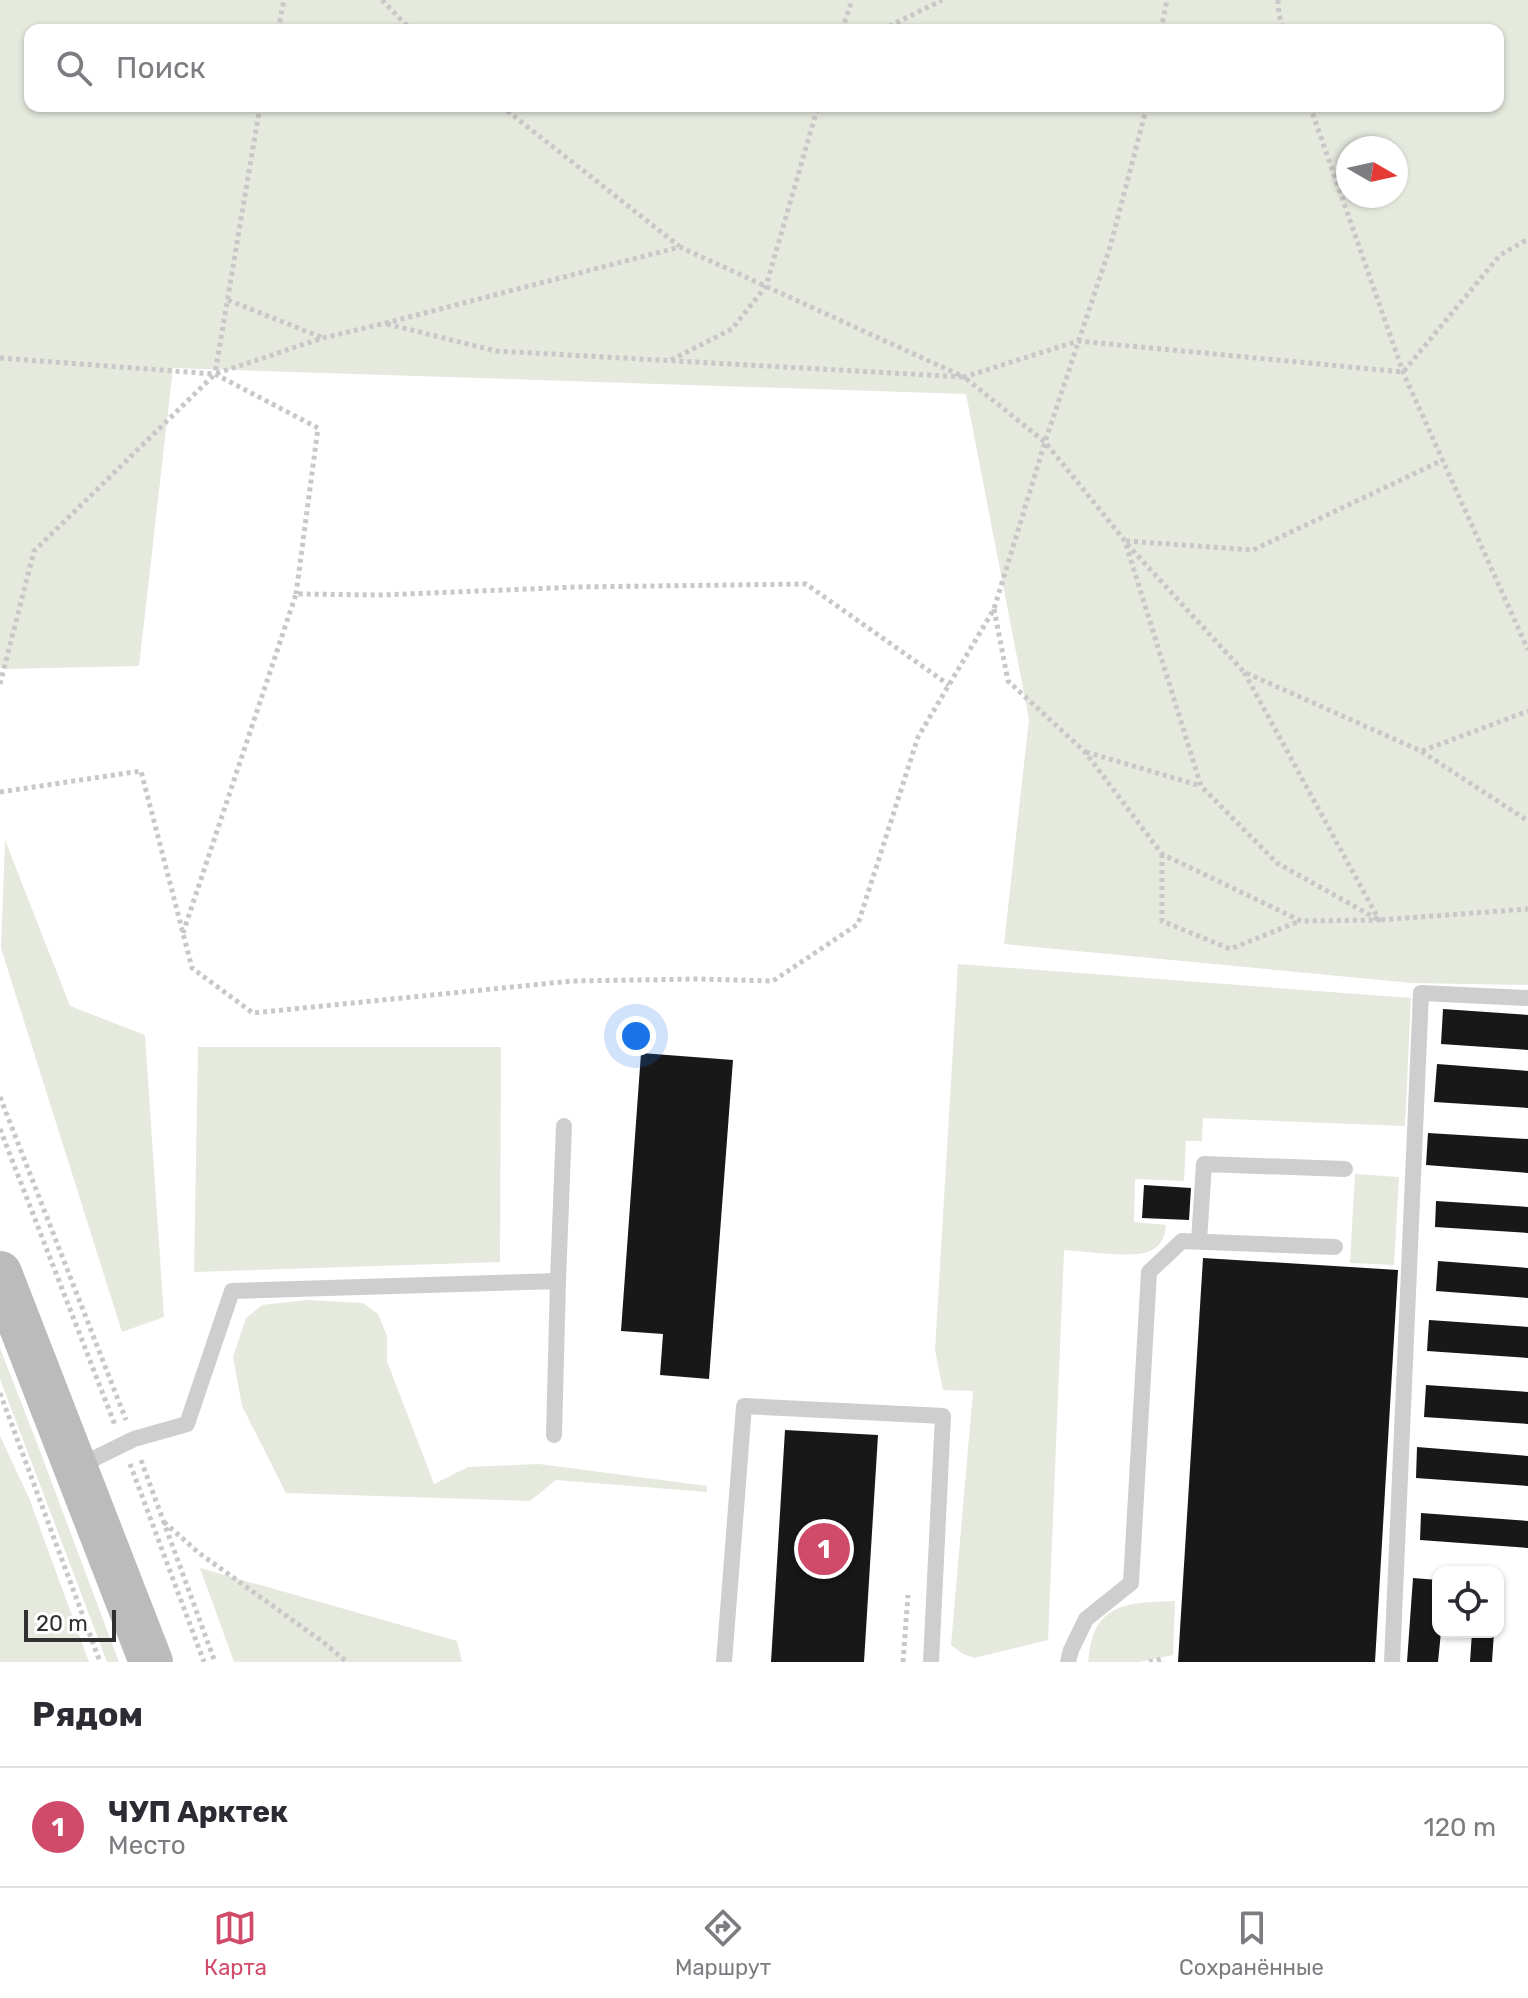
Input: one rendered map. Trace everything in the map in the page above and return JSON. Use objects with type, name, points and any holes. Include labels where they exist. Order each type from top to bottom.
[{"type":"main road","points":[[0,1273],[151,1662]]},
{"type":"lane","points":[[1392,1662],[1421,993],[1528,998]]},
{"type":"lane","points":[[554,1435],[564,1126]]},
{"type":"lane","points":[[1199,1241],[1204,1164],[1345,1169]]},
{"type":"lane","points":[[1068,1662],[1086,1619],[1131,1583],[1149,1272],[1182,1241],[1335,1247]]},
{"type":"lane","points":[[75,1467],[128,1442],[187,1424],[232,1291],[558,1281]]},
{"type":"lane","points":[[724,1662],[744,1406],[943,1416],[931,1662]]},
{"type":"path","points":[[279,24],[284,0]]},
{"type":"path","points":[[382,0],[405,24]]},
{"type":"path","points":[[844,24],[852,0]]},
{"type":"path","points":[[894,24],[942,0]]},
{"type":"path","points":[[1162,24],[1167,0]]},
{"type":"path","points":[[1278,0],[1282,24]]},
{"type":"path","points":[[0,684],[34,551],[215,374],[259,112]]},
{"type":"path","points":[[509,112],[680,247],[964,377],[1045,442],[1125,541],[1244,672],[1379,920]]},
{"type":"path","points":[[669,361],[732,329],[766,286],[816,112]]},
{"type":"path","points":[[0,792],[141,771],[192,968],[253,1013],[572,981],[773,981],[858,924],[918,737],[994,609],[1110,247],[1145,112]]},
{"type":"path","points":[[1312,112],[1403,372],[1528,650]]},
{"type":"path","points":[[1403,372],[1500,255],[1528,239]]},
{"type":"path","points":[[0,358],[215,374],[323,338],[680,247]]},
{"type":"path","points":[[228,300],[323,338]]},
{"type":"path","points":[[386,323],[496,351],[964,377],[1078,341],[1403,372]]},
{"type":"path","points":[[183,933],[296,594],[318,428],[215,374]]},
{"type":"path","points":[[1125,541],[1253,550],[1443,460]]},
{"type":"path","points":[[1125,541],[1201,786],[1277,863],[1379,920]]},
{"type":"path","points":[[296,594],[383,595],[576,587],[806,584],[949,685]]},
{"type":"path","points":[[994,609],[1008,681],[1085,752],[1162,854],[1301,921]]},
{"type":"path","points":[[1244,672],[1421,751],[1528,821]]},
{"type":"path","points":[[1421,751],[1528,711]]},
{"type":"path","points":[[1085,752],[1201,786]]},
{"type":"path","points":[[1162,854],[1162,921],[1230,949],[1301,921],[1379,920],[1528,909]]},
{"type":"path","points":[[0,1097],[128,1442],[204,1662]]},
{"type":"path","points":[[0,1129],[162,1520],[215,1662]]},
{"type":"path","points":[[0,1393],[100,1662]]},
{"type":"path","points":[[162,1520],[199,1553],[347,1662]]},
{"type":"path","points":[[1149,1662],[1162,1659],[1162,1662]]},
{"type":"shaded area","points":[[0,0],[1528,0],[1528,985],[1412,983],[1004,944],[1029,719],[966,394],[173,368],[139,666],[0,667]]},
{"type":"shaded area","points":[[5,840],[70,1006],[145,1035],[164,1317],[122,1332],[1,948]]},
{"type":"shaded area","points":[[958,964],[1411,998],[1405,1126],[1203,1118],[1202,1141],[1186,1141],[1184,1181],[1135,1179],[1134,1222],[1166,1225],[1157,1247],[1132,1254],[1064,1250],[1048,1640],[974,1658],[951,1645],[973,1391],[943,1390],[935,1350]]},
{"type":"shaded area","points":[[198,1047],[501,1047],[500,1262],[194,1272]]},
{"type":"shaded area","points":[[1355,1174],[1399,1177],[1394,1265],[1350,1263]]},
{"type":"shaded area","points":[[307,1300],[363,1303],[378,1314],[387,1336],[387,1361],[434,1484],[468,1467],[539,1464],[707,1486],[707,1492],[556,1480],[530,1501],[286,1493],[242,1406],[233,1357],[246,1318],[262,1305]]},
{"type":"shaded area","points":[[0,1348],[119,1662],[107,1662],[0,1379]]},
{"type":"shaded area","points":[[0,1436],[29,1498],[89,1662],[0,1662]]},
{"type":"shaded area","points":[[200,1568],[457,1641],[462,1662],[234,1662]]},
{"type":"shaded area","points":[[1175,1601],[1173,1655],[1139,1662],[1088,1662],[1093,1636],[1107,1615],[1127,1605]]},
{"type":"building","points":[[1443,1009],[1528,1015],[1528,1050],[1441,1044]]},
{"type":"building","points":[[641,1053],[733,1060],[709,1379],[660,1375],[663,1334],[621,1331]]},
{"type":"building","points":[[1437,1064],[1528,1071],[1528,1108],[1434,1102]]},
{"type":"building","points":[[1428,1133],[1528,1139],[1528,1173],[1426,1165]]},
{"type":"building","points":[[1144,1185],[1191,1188],[1189,1220],[1142,1218]]},
{"type":"building","points":[[1436,1201],[1528,1207],[1528,1233],[1435,1227]]},
{"type":"building","points":[[1203,1258],[1398,1270],[1375,1662],[1178,1662]]},
{"type":"building","points":[[1438,1261],[1528,1268],[1528,1298],[1436,1291]]},
{"type":"building","points":[[1429,1320],[1528,1327],[1528,1358],[1427,1351]]},
{"type":"building","points":[[1426,1385],[1528,1392],[1528,1424],[1424,1417]]},
{"type":"building","points":[[785,1430],[878,1435],[864,1662],[771,1662]]},
{"type":"building","points":[[1417,1447],[1528,1456],[1528,1486],[1416,1478]]},
{"type":"building","points":[[1421,1513],[1528,1521],[1528,1548],[1420,1540]]},
{"type":"building","points":[[1413,1578],[1432,1580],[1432,1638],[1440,1638],[1438,1662],[1407,1662]]},
{"type":"building","points":[[1472,1638],[1494,1638],[1492,1662],[1470,1662]]},
{"type":"place","name":"ЧУП Арктек","points":[[824,1549]]}]
